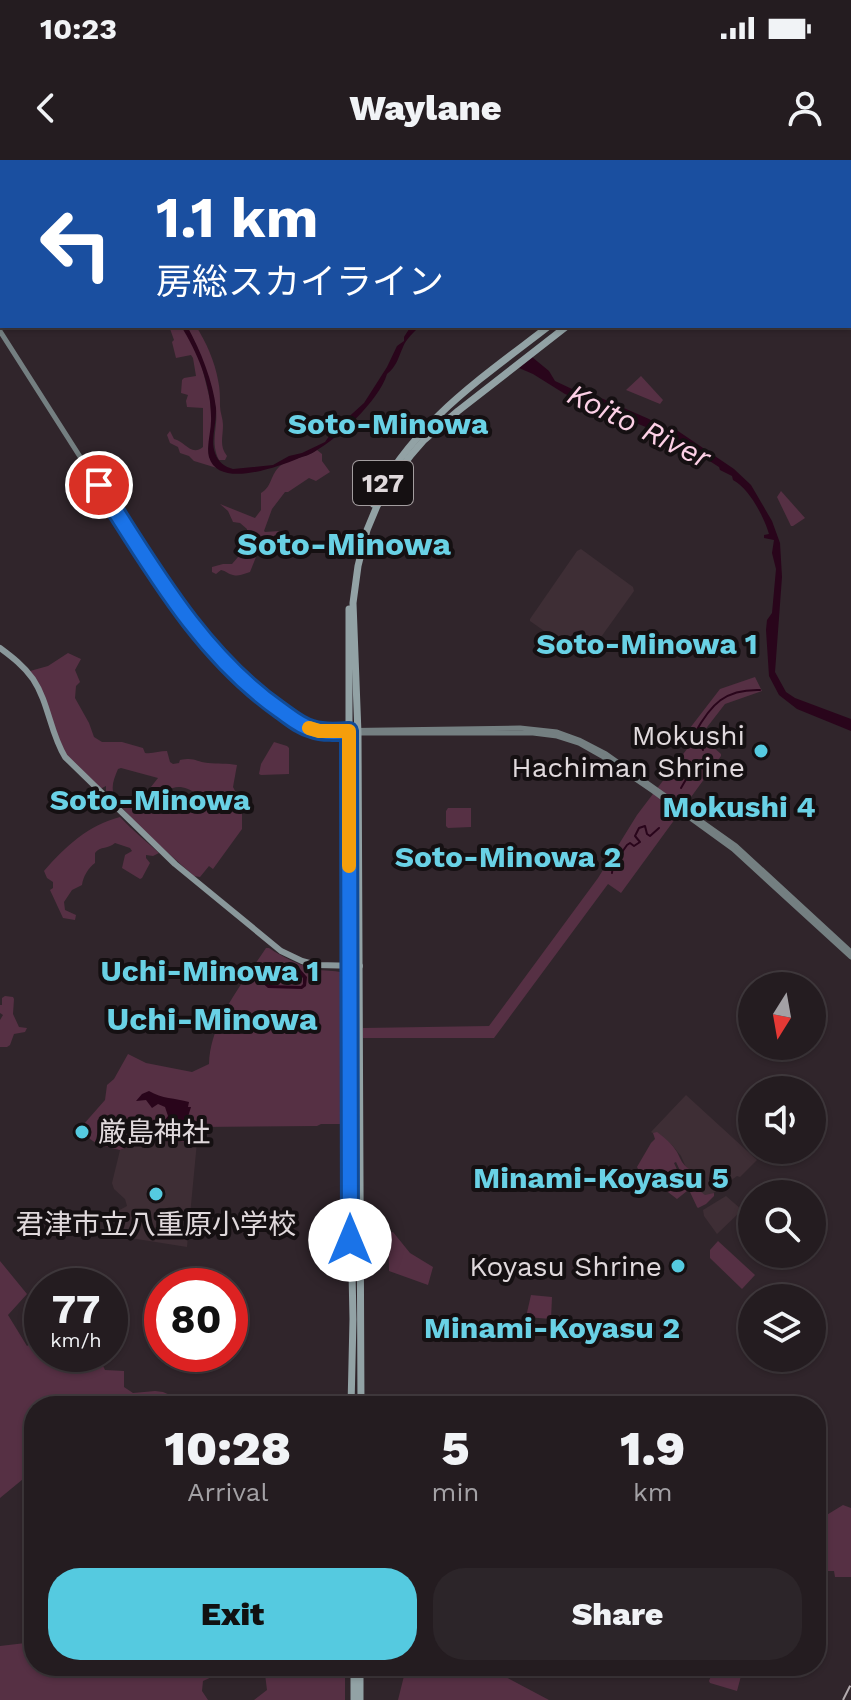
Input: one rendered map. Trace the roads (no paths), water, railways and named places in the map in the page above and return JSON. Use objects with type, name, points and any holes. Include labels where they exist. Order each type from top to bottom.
[{"type":"highway","name":"127","points":[[351,1396],[349,731],[350,584],[353,563],[367,516],[387,476],[419,433],[546,328]]},
{"type":"highway","name":"127","points":[[361,1396],[358,732],[353,603],[358,566],[372,517],[382,496],[424,440],[564,328]]},
{"type":"highway","points":[[357,1676],[357,1700]]},
{"type":"main road","points":[[0,331],[156,576],[221,659],[253,690],[303,726],[319,731],[520,728],[557,732],[579,740],[606,754],[736,846],[851,954]]},
{"type":"main road","points":[[0,650],[26,671],[38,689],[65,757],[175,864],[281,951],[317,965],[360,966]]},
{"type":"waterway","points":[[703,750],[695,733],[713,706],[737,692],[760,690]]},
{"type":"waterway","points":[[681,788],[688,776],[688,767]]},
{"type":"waterway","points":[[612,873],[613,865],[627,845],[630,843],[634,846],[640,842],[635,836],[639,828],[645,826],[650,836],[659,828]]},
{"type":"railway","points":[[843,1700],[851,1684]]},
{"type":"place","name":"Mokushi Hachiman Shrine","points":[[761,751]]},
{"type":"place","name":"厳島神社","points":[[82,1132]]},
{"type":"place","name":"君津市立八重原小学校","points":[[156,1194]]},
{"type":"place","name":"Koyasu Shrine","points":[[678,1266]]},
{"type":"district","name":"Soto-Minowa","points":[[388,424]]},
{"type":"district","name":"Soto-Minowa","points":[[344,544]]},
{"type":"district","name":"Soto-Minowa 1","points":[[647,644]]},
{"type":"district","name":"Soto-Minowa","points":[[150,800]]},
{"type":"district","name":"Mokushi 4","points":[[739,807]]},
{"type":"district","name":"Soto-Minowa 2","points":[[508,857]]},
{"type":"district","name":"Uchi-Minowa 1","points":[[210,971]]},
{"type":"district","name":"Uchi-Minowa","points":[[212,1019]]},
{"type":"district","name":"Minami-Koyasu 5","points":[[601,1178]]},
{"type":"district","name":"Minami-Koyasu 2","points":[[552,1328]]},
{"type":"water label","name":"Koito River","points":[[639,426]]}]
